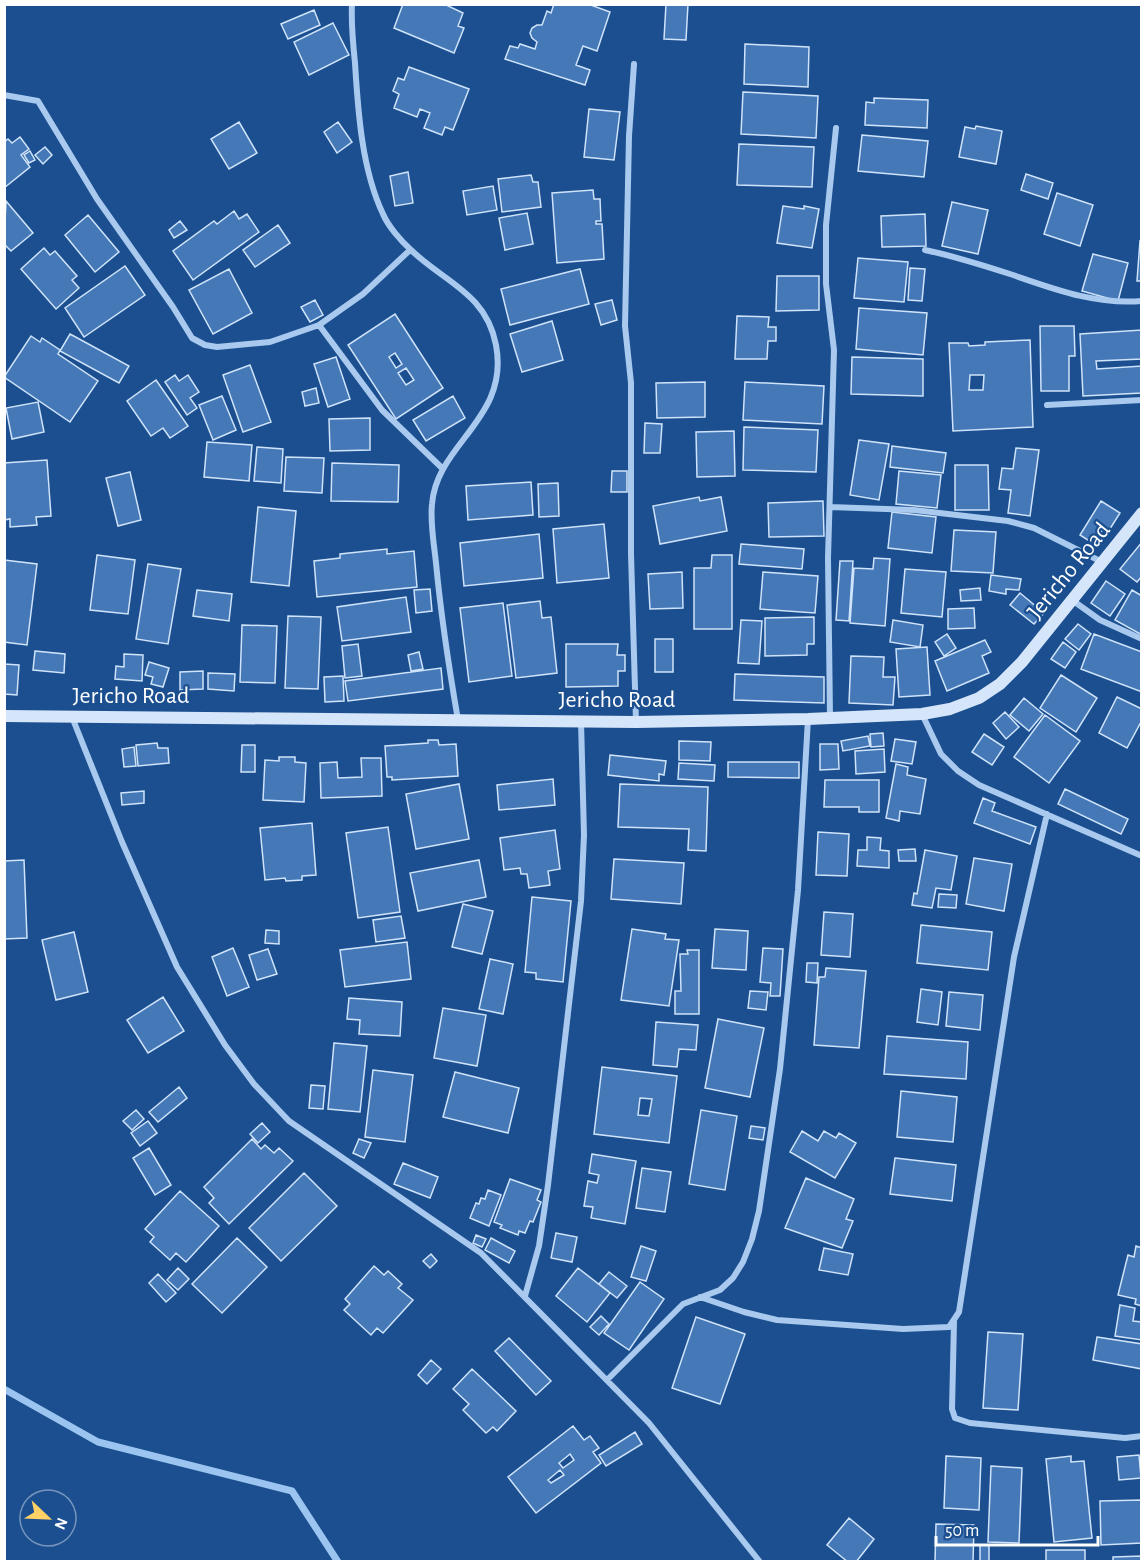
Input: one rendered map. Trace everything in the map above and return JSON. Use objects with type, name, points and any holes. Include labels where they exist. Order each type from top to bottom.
[{"type":"street","points":[[352,4],[356,87],[364,155],[383,216],[410,250],[460,286],[474,300],[490,324],[496,346],[498,377],[491,398],[479,420],[443,469],[432,504],[442,620],[458,720]]},
{"type":"street","points":[[634,64],[629,136],[625,326],[631,383],[631,554],[636,722]]},
{"type":"street","points":[[4,95],[38,100],[97,199],[173,307],[192,338],[205,345],[217,347],[270,342],[319,325],[363,294],[410,250]]},
{"type":"street","points":[[830,717],[828,558],[834,350],[826,284],[825,225],[836,128]]},
{"type":"street","points":[[925,250],[966,259],[1072,295],[1102,302],[1142,301]]},
{"type":"street","points":[[319,325],[382,410],[443,469]]},
{"type":"street","points":[[1047,405],[1142,400]]},
{"type":"street","points":[[830,507],[914,510],[1008,521],[1034,528],[1102,562]]},
{"type":"street","name":"Jericho Road","points":[[4,716],[636,722],[922,714],[950,710],[979,698],[1000,684],[1022,662],[1142,513]]},
{"type":"street","points":[[1072,600],[1100,620],[1142,639]]},
{"type":"street","points":[[922,714],[941,754],[958,771],[979,785],[1142,856]]},
{"type":"street","points":[[71,717],[122,842],[177,967],[225,1045],[254,1084],[289,1121],[481,1253],[649,1424],[760,1562]]},
{"type":"street","points":[[607,1380],[683,1304],[720,1290],[733,1278],[743,1262],[759,1211],[780,1069],[798,890],[808,718]]},
{"type":"street","points":[[525,1296],[539,1246],[548,1185],[581,901],[584,835],[581,721]]},
{"type":"street","points":[[700,1297],[777,1320],[903,1329],[949,1327],[954,1322],[959,1312],[1014,957],[1047,814]]},
{"type":"street","points":[[954,1322],[952,1409],[956,1418],[970,1423],[1101,1436],[1125,1438],[1142,1436]]},
{"type":"building","points":[[403,4],[449,4],[448,6],[463,13],[458,26],[464,28],[454,53],[394,28]]},
{"type":"building","points":[[554,4],[588,4],[610,12],[597,51],[583,46],[576,65],[590,70],[585,85],[505,59],[510,46],[518,48],[520,44],[535,49],[537,42],[530,33],[532,28],[542,25],[547,11],[551,13]]},
{"type":"building","points":[[666,4],[688,4],[686,40],[664,39]]},
{"type":"building","points":[[314,10],[320,25],[288,39],[281,24]]},
{"type":"building","points":[[333,23],[349,55],[309,75],[294,42]]},
{"type":"building","points":[[745,44],[809,47],[808,87],[744,84]]},
{"type":"building","points":[[409,67],[469,89],[453,130],[445,127],[442,135],[424,128],[430,113],[420,109],[417,117],[394,108],[399,94],[393,91],[398,78],[404,80]]},
{"type":"building","points":[[743,92],[818,96],[816,138],[741,134]]},
{"type":"building","points":[[874,98],[928,100],[927,128],[865,125],[866,102],[874,103]]},
{"type":"building","points":[[589,109],[620,112],[614,160],[584,157]]},
{"type":"building","points":[[239,122],[257,153],[229,169],[211,139]]},
{"type":"building","points":[[338,122],[352,142],[337,153],[324,132]]},
{"type":"building","points":[[976,126],[1002,131],[996,164],[959,157],[965,127],[975,129]]},
{"type":"building","points":[[862,135],[928,141],[924,177],[858,171]]},
{"type":"building","points":[[20,137],[29,149],[21,155],[30,167],[4,188],[4,142],[8,139],[12,143]]},
{"type":"building","points":[[739,144],[814,147],[812,187],[737,185]]},
{"type":"building","points":[[45,147],[52,155],[43,164],[35,155]]},
{"type":"building","points":[[30,151],[35,160],[29,163],[24,155]]},
{"type":"building","points":[[408,172],[413,203],[395,206],[390,176]]},
{"type":"building","points":[[1026,174],[1053,183],[1048,199],[1021,190]]},
{"type":"building","points":[[531,175],[533,182],[538,182],[541,207],[502,212],[498,179]]},
{"type":"building","points":[[493,186],[497,210],[467,215],[463,191]]},
{"type":"building","points":[[593,190],[594,199],[600,199],[601,221],[596,221],[596,224],[602,224],[604,259],[557,263],[552,193]]},
{"type":"building","points":[[1057,193],[1093,205],[1080,246],[1044,234]]},
{"type":"building","points":[[6,201],[33,233],[11,251],[4,244]]},
{"type":"building","points":[[952,202],[988,210],[978,254],[942,246]]},
{"type":"building","points":[[783,206],[819,209],[812,248],[777,243]]},
{"type":"building","points":[[234,211],[239,219],[247,214],[259,232],[193,280],[173,251],[214,221],[217,224]]},
{"type":"building","points":[[527,213],[533,244],[505,250],[499,218]]},
{"type":"building","points":[[925,214],[926,246],[882,247],[881,216]]},
{"type":"building","points":[[88,215],[119,252],[95,272],[65,235]]},
{"type":"building","points":[[180,221],[187,230],[174,238],[169,230]]},
{"type":"building","points":[[278,225],[290,243],[255,267],[243,250]]},
{"type":"building","points":[[1140,241],[1142,242],[1142,281],[1137,281]]},
{"type":"building","points":[[44,248],[50,255],[55,251],[77,276],[72,280],[79,288],[56,309],[21,269]]},
{"type":"building","points":[[1093,254],[1128,263],[1118,301],[1082,291]]},
{"type":"building","points":[[858,258],[908,262],[904,302],[854,298]]},
{"type":"building","points":[[125,266],[145,295],[84,337],[65,308]]},
{"type":"building","points":[[910,268],[925,269],[922,301],[908,300]]},
{"type":"building","points":[[229,269],[252,313],[213,334],[189,290]]},
{"type":"building","points":[[580,269],[589,304],[510,325],[501,289]]},
{"type":"building","points":[[777,276],[819,276],[819,310],[776,311]]},
{"type":"building","points":[[315,300],[323,315],[310,322],[301,307]]},
{"type":"building","points":[[612,300],[617,320],[601,325],[595,304]]},
{"type":"building","points":[[859,308],[927,313],[923,355],[856,349]]},
{"type":"building","points":[[395,314],[443,388],[396,419],[348,345]],"holes":[[[395,353],[402,364],[396,368],[389,357]],[[406,368],[414,380],[406,385],[398,373]]]},
{"type":"building","points":[[737,316],[769,317],[768,327],[776,327],[776,341],[768,341],[767,359],[735,359]]},
{"type":"building","points":[[552,321],[563,360],[522,372],[510,334]]},
{"type":"building","points":[[1040,326],[1074,326],[1075,356],[1069,356],[1069,391],[1041,391]]},
{"type":"building","points":[[1142,330],[1142,359],[1096,361],[1097,369],[1142,366],[1142,393],[1083,396],[1080,334]]},
{"type":"building","points":[[70,334],[129,366],[119,383],[60,351]]},
{"type":"building","points":[[31,336],[40,342],[42,338],[60,350],[58,354],[98,381],[70,422],[4,377]]},
{"type":"building","points":[[1030,340],[1033,427],[953,431],[949,343],[968,343],[969,346],[985,345],[985,342]],"holes":[[[970,375],[984,375],[983,390],[969,390]]]},
{"type":"building","points":[[336,357],[350,399],[328,407],[314,364]]},
{"type":"building","points":[[852,357],[923,359],[923,396],[851,394]]},
{"type":"building","points":[[250,365],[271,422],[243,432],[223,375]]},
{"type":"building","points":[[175,375],[179,381],[188,375],[199,392],[190,398],[197,408],[187,415],[165,382]]},
{"type":"building","points":[[156,380],[188,426],[170,438],[163,428],[151,436],[127,401]]},
{"type":"building","points":[[705,382],[705,417],[657,418],[656,383]]},
{"type":"building","points":[[745,382],[824,386],[822,424],[743,420]]},
{"type":"building","points":[[316,388],[319,403],[305,406],[302,392]]},
{"type":"building","points":[[222,396],[236,430],[213,440],[199,405]]},
{"type":"building","points":[[453,396],[465,418],[426,441],[413,420]]},
{"type":"building","points":[[38,402],[44,432],[12,439],[6,408]]},
{"type":"building","points":[[370,418],[370,450],[330,451],[329,419]]},
{"type":"building","points":[[645,423],[662,424],[660,453],[644,453]]},
{"type":"building","points":[[744,427],[818,430],[816,472],[743,470]]},
{"type":"building","points":[[734,431],[735,476],[697,477],[696,432]]},
{"type":"building","points":[[859,440],[889,444],[879,500],[850,495]]},
{"type":"building","points":[[207,442],[252,445],[249,481],[204,477]]},
{"type":"building","points":[[892,446],[946,453],[943,473],[890,467]]},
{"type":"building","points":[[257,447],[283,449],[281,483],[254,481]]},
{"type":"building","points":[[1016,448],[1039,450],[1030,516],[1008,513],[1011,490],[999,489],[1002,468],[1013,469]]},
{"type":"building","points":[[286,457],[324,458],[322,493],[284,491]]},
{"type":"building","points":[[47,460],[51,516],[36,517],[37,525],[10,527],[10,519],[4,520],[4,463]]},
{"type":"building","points":[[332,463],[399,465],[398,502],[331,501]]},
{"type":"building","points":[[955,465],[988,465],[989,510],[955,510]]},
{"type":"building","points":[[612,471],[627,471],[627,492],[611,492]]},
{"type":"building","points":[[899,471],[941,475],[937,508],[896,504]]},
{"type":"building","points":[[130,472],[141,520],[118,526],[106,478]]},
{"type":"building","points":[[531,482],[533,515],[468,520],[466,486]]},
{"type":"building","points":[[558,483],[559,516],[539,517],[538,484]]},
{"type":"building","points":[[699,497],[700,501],[721,497],[727,531],[660,544],[653,506]]},
{"type":"building","points":[[823,501],[824,536],[769,537],[768,503]]},
{"type":"building","points":[[1101,501],[1120,513],[1108,532],[1103,529],[1094,544],[1080,535]]},
{"type":"building","points":[[258,507],[296,511],[289,586],[251,582]]},
{"type":"building","points":[[892,512],[936,517],[932,553],[888,548]]},
{"type":"building","points":[[604,524],[609,578],[557,583],[553,529]]},
{"type":"building","points":[[954,530],[996,532],[993,573],[951,571]]},
{"type":"building","points":[[539,534],[543,578],[464,586],[460,543]]},
{"type":"building","points":[[1142,542],[1142,576],[1137,582],[1120,569]]},
{"type":"building","points":[[741,544],[804,549],[802,569],[739,564]]},
{"type":"building","points":[[387,549],[387,554],[414,551],[417,587],[317,597],[314,561],[340,558],[340,554]]},
{"type":"building","points":[[97,555],[135,560],[128,614],[90,610]]},
{"type":"building","points":[[712,555],[732,555],[732,629],[694,629],[694,568],[711,568]]},
{"type":"building","points":[[874,558],[890,559],[885,626],[850,623],[854,568],[873,569]]},
{"type":"building","points":[[4,560],[37,564],[27,645],[4,642]]},
{"type":"building","points":[[840,561],[853,561],[849,621],[836,620]]},
{"type":"building","points":[[148,564],[181,569],[168,644],[136,639]]},
{"type":"building","points":[[905,569],[946,572],[942,617],[901,613]]},
{"type":"building","points":[[682,572],[683,608],[650,609],[648,574]]},
{"type":"building","points":[[763,572],[818,576],[815,613],[760,609]]},
{"type":"building","points":[[991,575],[1021,579],[1019,590],[1006,589],[1006,594],[989,591]]},
{"type":"building","points":[[1106,581],[1125,594],[1110,616],[1091,603]]},
{"type":"building","points":[[980,588],[981,600],[961,601],[960,590]]},
{"type":"building","points":[[430,589],[432,611],[416,613],[414,590]]},
{"type":"building","points":[[197,590],[232,594],[229,621],[193,616]]},
{"type":"building","points":[[1132,590],[1142,596],[1142,635],[1115,620]]},
{"type":"building","points":[[1020,593],[1044,613],[1034,624],[1010,605]]},
{"type":"building","points":[[406,597],[411,632],[342,641],[337,607]]},
{"type":"building","points":[[540,601],[542,618],[551,617],[557,673],[516,678],[507,605]]},
{"type":"building","points":[[503,603],[512,676],[469,682],[460,608]]},
{"type":"building","points":[[974,608],[975,628],[948,629],[948,609]]},
{"type":"building","points":[[288,616],[321,617],[318,689],[285,688]]},
{"type":"building","points":[[814,617],[814,644],[807,644],[807,655],[765,656],[765,618]]},
{"type":"building","points":[[741,620],[762,621],[759,664],[738,663]]},
{"type":"building","points":[[893,620],[923,625],[920,647],[890,642]]},
{"type":"building","points":[[1078,624],[1091,634],[1079,650],[1065,639]]},
{"type":"building","points":[[242,625],[277,626],[275,683],[240,682]]},
{"type":"building","points":[[947,634],[956,648],[944,656],[935,642]]},
{"type":"building","points":[[1094,634],[1142,652],[1142,692],[1081,669]]},
{"type":"building","points":[[655,639],[673,639],[673,672],[655,672]]},
{"type":"building","points":[[985,640],[991,652],[982,656],[989,673],[947,691],[935,661]]},
{"type":"building","points":[[1063,642],[1076,652],[1065,668],[1051,659]]},
{"type":"building","points":[[358,644],[362,676],[345,678],[342,646]]},
{"type":"building","points":[[566,644],[618,644],[617,655],[625,655],[625,671],[618,671],[618,686],[566,687]]},
{"type":"building","points":[[927,647],[930,695],[899,697],[896,649]]},
{"type":"building","points":[[35,651],[65,654],[64,673],[33,670]]},
{"type":"building","points":[[419,652],[423,669],[411,671],[408,655]]},
{"type":"building","points":[[124,654],[143,655],[142,681],[115,679],[116,666],[124,667]]},
{"type":"building","points":[[851,656],[884,657],[883,677],[895,677],[893,705],[849,703]]},
{"type":"building","points":[[149,662],[169,668],[163,687],[151,684],[153,677],[145,675]]},
{"type":"building","points":[[4,664],[19,665],[17,695],[4,694]]},
{"type":"building","points":[[441,668],[443,689],[348,701],[345,681]]},
{"type":"building","points":[[203,671],[203,689],[180,690],[180,672]]},
{"type":"building","points":[[208,673],[235,674],[234,691],[208,689]]},
{"type":"building","points":[[735,674],[824,677],[824,703],[734,700]]},
{"type":"building","points":[[1061,675],[1097,698],[1076,732],[1040,708]]},
{"type":"building","points":[[343,676],[344,701],[325,702],[324,677]]},
{"type":"building","points":[[1117,697],[1142,709],[1142,720],[1127,748],[1099,733]]},
{"type":"building","points":[[1024,698],[1043,714],[1029,731],[1010,715]]},
{"type":"building","points":[[1005,712],[1019,727],[1006,739],[993,723]]},
{"type":"building","points":[[1045,715],[1080,741],[1049,783],[1014,757]]},
{"type":"building","points":[[883,733],[884,746],[871,747],[870,734]]},
{"type":"building","points":[[984,734],[1004,747],[992,765],[972,752]]},
{"type":"building","points":[[868,736],[870,746],[843,751],[841,741]]},
{"type":"building","points":[[895,739],[916,742],[912,764],[891,761]]},
{"type":"building","points":[[428,740],[438,740],[439,745],[456,744],[458,776],[392,780],[392,777],[387,777],[385,746],[428,743]]},
{"type":"building","points":[[679,741],[711,742],[710,761],[679,760]]},
{"type":"building","points":[[157,743],[158,748],[168,748],[169,763],[138,766],[136,745]]},
{"type":"building","points":[[820,744],[838,744],[839,769],[820,770]]},
{"type":"building","points":[[242,745],[255,745],[255,772],[241,772]]},
{"type":"building","points":[[134,747],[136,766],[124,767],[122,749]]},
{"type":"building","points":[[884,749],[885,772],[856,774],[855,751]]},
{"type":"building","points":[[610,755],[666,761],[664,775],[659,774],[659,781],[608,775]]},
{"type":"building","points":[[279,757],[295,757],[295,762],[306,763],[304,802],[263,800],[265,760],[279,761]]},
{"type":"building","points":[[361,758],[381,758],[382,796],[321,798],[320,763],[337,762],[338,778],[362,777]]},
{"type":"building","points":[[728,762],[799,762],[799,778],[728,777]]},
{"type":"building","points":[[679,763],[715,765],[714,781],[678,779]]},
{"type":"building","points":[[896,764],[908,767],[907,775],[926,779],[920,814],[900,811],[899,821],[886,818]]},
{"type":"building","points":[[553,779],[555,805],[499,810],[497,785]]},
{"type":"building","points":[[825,780],[879,780],[879,812],[859,812],[859,807],[824,807]]},
{"type":"building","points":[[459,784],[469,839],[416,849],[406,794]]},
{"type":"building","points":[[620,784],[708,787],[706,851],[688,850],[689,829],[618,827]]},
{"type":"building","points":[[1065,789],[1128,819],[1121,834],[1058,804]]},
{"type":"building","points":[[144,791],[144,803],[122,805],[121,793]]},
{"type":"building","points":[[983,798],[995,803],[992,811],[1036,827],[1030,844],[974,823]]},
{"type":"building","points":[[312,823],[316,875],[302,876],[302,880],[286,881],[285,878],[265,880],[260,828]]},
{"type":"building","points":[[388,827],[400,912],[358,918],[346,833]]},
{"type":"building","points":[[555,830],[560,869],[548,871],[550,885],[529,888],[527,874],[521,874],[520,868],[504,870],[500,838]]},
{"type":"building","points":[[818,832],[849,834],[847,876],[816,875]]},
{"type":"building","points":[[867,837],[881,838],[880,850],[889,851],[889,868],[857,866],[858,850],[867,850]]},
{"type":"building","points":[[915,849],[916,861],[899,861],[898,850]]},
{"type":"building","points":[[925,850],[957,856],[951,890],[936,888],[932,908],[912,905],[914,893],[917,894]]},
{"type":"building","points":[[974,858],[1012,864],[1004,911],[966,904]]},
{"type":"building","points":[[614,859],[684,863],[681,904],[611,899]]},
{"type":"building","points":[[24,860],[27,938],[4,939],[4,861]]},
{"type":"building","points":[[479,860],[486,897],[418,911],[410,873]]},
{"type":"building","points":[[939,894],[957,895],[956,908],[938,907]]},
{"type":"building","points":[[532,897],[571,901],[563,982],[536,979],[536,973],[525,972]]},
{"type":"building","points":[[463,904],[493,911],[482,954],[452,947]]},
{"type":"building","points":[[824,912],[853,914],[850,957],[821,955]]},
{"type":"building","points":[[401,916],[405,938],[376,942],[373,920]]},
{"type":"building","points":[[921,925],[992,932],[988,970],[917,963]]},
{"type":"building","points":[[632,929],[666,934],[665,939],[679,940],[669,1006],[621,1000]]},
{"type":"building","points":[[715,929],[748,931],[746,970],[712,968]]},
{"type":"building","points":[[266,930],[279,931],[279,944],[265,943]]},
{"type":"building","points":[[74,932],[88,992],[56,1000],[42,940]]},
{"type":"building","points":[[407,942],[411,979],[345,987],[340,950]]},
{"type":"building","points":[[233,948],[249,987],[227,996],[212,957]]},
{"type":"building","points":[[763,948],[783,949],[780,996],[770,996],[771,983],[760,982]]},
{"type":"building","points":[[268,949],[277,974],[257,980],[249,955]]},
{"type":"building","points":[[687,950],[699,950],[699,1014],[675,1014],[675,991],[681,991],[680,954],[688,954]]},
{"type":"building","points":[[490,959],[513,964],[503,1014],[479,1009]]},
{"type":"building","points":[[807,963],[818,963],[817,983],[806,982]]},
{"type":"building","points":[[826,968],[866,971],[859,1048],[814,1045],[819,977],[825,977]]},
{"type":"building","points":[[921,989],[942,992],[938,1025],[917,1022]]},
{"type":"building","points":[[750,991],[768,992],[766,1010],[748,1008]]},
{"type":"building","points":[[949,992],[983,995],[980,1030],[946,1026]]},
{"type":"building","points":[[163,997],[184,1031],[148,1053],[127,1020]]},
{"type":"building","points":[[349,998],[402,1002],[400,1036],[359,1034],[360,1020],[347,1019]]},
{"type":"building","points":[[443,1008],[486,1015],[477,1066],[434,1058]]},
{"type":"building","points":[[718,1019],[764,1028],[750,1097],[705,1088]]},
{"type":"building","points":[[656,1022],[698,1025],[696,1050],[679,1049],[677,1067],[653,1065]]},
{"type":"building","points":[[887,1036],[968,1042],[966,1079],[884,1074]]},
{"type":"building","points":[[334,1043],[367,1046],[360,1112],[328,1109]]},
{"type":"building","points":[[602,1067],[677,1076],[669,1143],[594,1134]],"holes":[[[640,1098],[652,1099],[649,1116],[638,1115]]]},
{"type":"building","points":[[373,1070],[413,1075],[405,1142],[365,1137]]},
{"type":"building","points":[[455,1072],[519,1088],[508,1133],[443,1117]]},
{"type":"building","points":[[311,1085],[325,1086],[323,1109],[309,1108]]},
{"type":"building","points":[[179,1087],[187,1098],[158,1122],[149,1112]]},
{"type":"building","points":[[901,1091],[957,1097],[953,1142],[897,1137]]},
{"type":"building","points":[[136,1110],[144,1119],[132,1130],[123,1121]]},
{"type":"building","points":[[701,1110],[737,1116],[725,1190],[689,1184]]},
{"type":"building","points":[[148,1121],[157,1133],[140,1146],[131,1133]]},
{"type":"building","points":[[262,1123],[270,1132],[258,1143],[250,1134]]},
{"type":"building","points":[[751,1126],[765,1128],[763,1140],[749,1138]]},
{"type":"building","points":[[802,1131],[818,1141],[824,1131],[836,1138],[839,1133],[856,1143],[835,1178],[790,1152]]},
{"type":"building","points":[[252,1139],[261,1149],[265,1145],[274,1153],[279,1148],[293,1161],[229,1224],[209,1203],[214,1198],[204,1187]]},
{"type":"building","points":[[359,1139],[371,1143],[364,1158],[353,1153]]},
{"type":"building","points":[[149,1148],[171,1185],[155,1195],[133,1158]]},
{"type":"building","points":[[592,1154],[636,1161],[625,1224],[591,1218],[593,1207],[584,1206],[588,1181],[597,1183],[599,1175],[589,1173]]},
{"type":"building","points":[[895,1158],[956,1165],[952,1201],[890,1194]]},
{"type":"building","points":[[403,1163],[438,1177],[430,1198],[394,1184]]},
{"type":"building","points":[[642,1168],[671,1172],[665,1212],[636,1208]]},
{"type":"building","points":[[304,1173],[337,1206],[281,1261],[249,1228]]},
{"type":"building","points":[[806,1178],[854,1199],[846,1219],[853,1221],[842,1248],[785,1228]]},
{"type":"building","points":[[510,1179],[541,1190],[537,1200],[541,1202],[533,1222],[530,1221],[525,1233],[519,1231],[518,1235],[500,1228],[502,1225],[494,1222]]},
{"type":"building","points":[[488,1190],[501,1195],[489,1226],[470,1218],[476,1203],[479,1204],[481,1198],[485,1199]]},
{"type":"building","points":[[180,1191],[219,1226],[186,1262],[176,1253],[170,1260],[150,1242],[154,1237],[145,1229]]},
{"type":"building","points":[[556,1233],[577,1237],[572,1262],[551,1258]]},
{"type":"building","points":[[476,1235],[486,1239],[482,1247],[473,1243]]},
{"type":"building","points":[[237,1238],[267,1267],[222,1313],[192,1284]]},
{"type":"building","points":[[491,1238],[515,1251],[509,1263],[485,1250]]},
{"type":"building","points":[[641,1246],[656,1251],[646,1281],[631,1277]]},
{"type":"building","points":[[1136,1246],[1142,1248],[1142,1306],[1135,1304],[1136,1299],[1118,1295],[1128,1255],[1134,1257]]},
{"type":"building","points":[[824,1248],[853,1254],[848,1275],[819,1270]]},
{"type":"building","points":[[431,1254],[437,1261],[430,1268],[423,1261]]},
{"type":"building","points":[[374,1266],[384,1275],[388,1271],[402,1284],[398,1288],[413,1300],[383,1333],[377,1328],[371,1335],[344,1310],[350,1304],[345,1299]]},
{"type":"building","points":[[178,1268],[189,1279],[178,1290],[167,1280]]},
{"type":"building","points":[[578,1268],[610,1293],[587,1322],[556,1296]]},
{"type":"building","points":[[609,1272],[627,1286],[617,1298],[599,1284]]},
{"type":"building","points":[[158,1274],[176,1293],[166,1302],[149,1283]]},
{"type":"building","points":[[640,1282],[664,1299],[629,1350],[604,1333]]},
{"type":"building","points":[[1120,1305],[1135,1308],[1133,1321],[1142,1322],[1142,1340],[1115,1336]]},
{"type":"building","points":[[601,1316],[609,1324],[599,1335],[590,1327]]},
{"type":"building","points":[[696,1317],[745,1334],[720,1404],[672,1388]]},
{"type":"building","points":[[988,1332],[1023,1334],[1018,1410],[983,1408]]},
{"type":"building","points":[[1097,1337],[1142,1344],[1142,1369],[1093,1360]]},
{"type":"building","points":[[509,1338],[551,1381],[536,1395],[495,1351]]},
{"type":"building","points":[[431,1360],[441,1369],[427,1384],[418,1375]]},
{"type":"building","points":[[472,1369],[516,1411],[497,1431],[493,1427],[486,1433],[463,1410],[469,1404],[453,1389]]},
{"type":"building","points":[[573,1426],[584,1440],[590,1436],[599,1448],[593,1452],[601,1463],[536,1513],[508,1477]],"holes":[[[570,1454],[574,1460],[563,1468],[559,1463]],[[560,1470],[564,1475],[551,1483],[548,1480]]]},
{"type":"building","points":[[635,1432],[642,1444],[606,1466],[599,1455]]},
{"type":"building","points":[[1139,1455],[1141,1478],[1119,1480],[1117,1457]]},
{"type":"building","points":[[946,1456],[981,1458],[979,1510],[944,1508]]},
{"type":"building","points":[[1071,1456],[1071,1462],[1084,1461],[1092,1538],[1054,1542],[1046,1459]]},
{"type":"building","points":[[991,1466],[1022,1468],[1019,1543],[988,1542]]},
{"type":"building","points":[[1142,1500],[1142,1543],[1101,1545],[1100,1501]]},
{"type":"building","points":[[849,1518],[874,1539],[856,1562],[848,1562],[827,1545]]},
{"type":"building","points":[[936,1524],[974,1525],[973,1562],[935,1562]]},
{"type":"building","points":[[980,1545],[989,1545],[989,1562],[980,1562]]},
{"type":"building","points":[[1046,1550],[1085,1550],[1085,1562],[1046,1562]]},
{"type":"building","points":[[1142,1556],[1142,1562],[1113,1562],[1113,1557]]},
{"type":"waterway","points":[[4,1389],[98,1442],[292,1491],[338,1562]]}]
